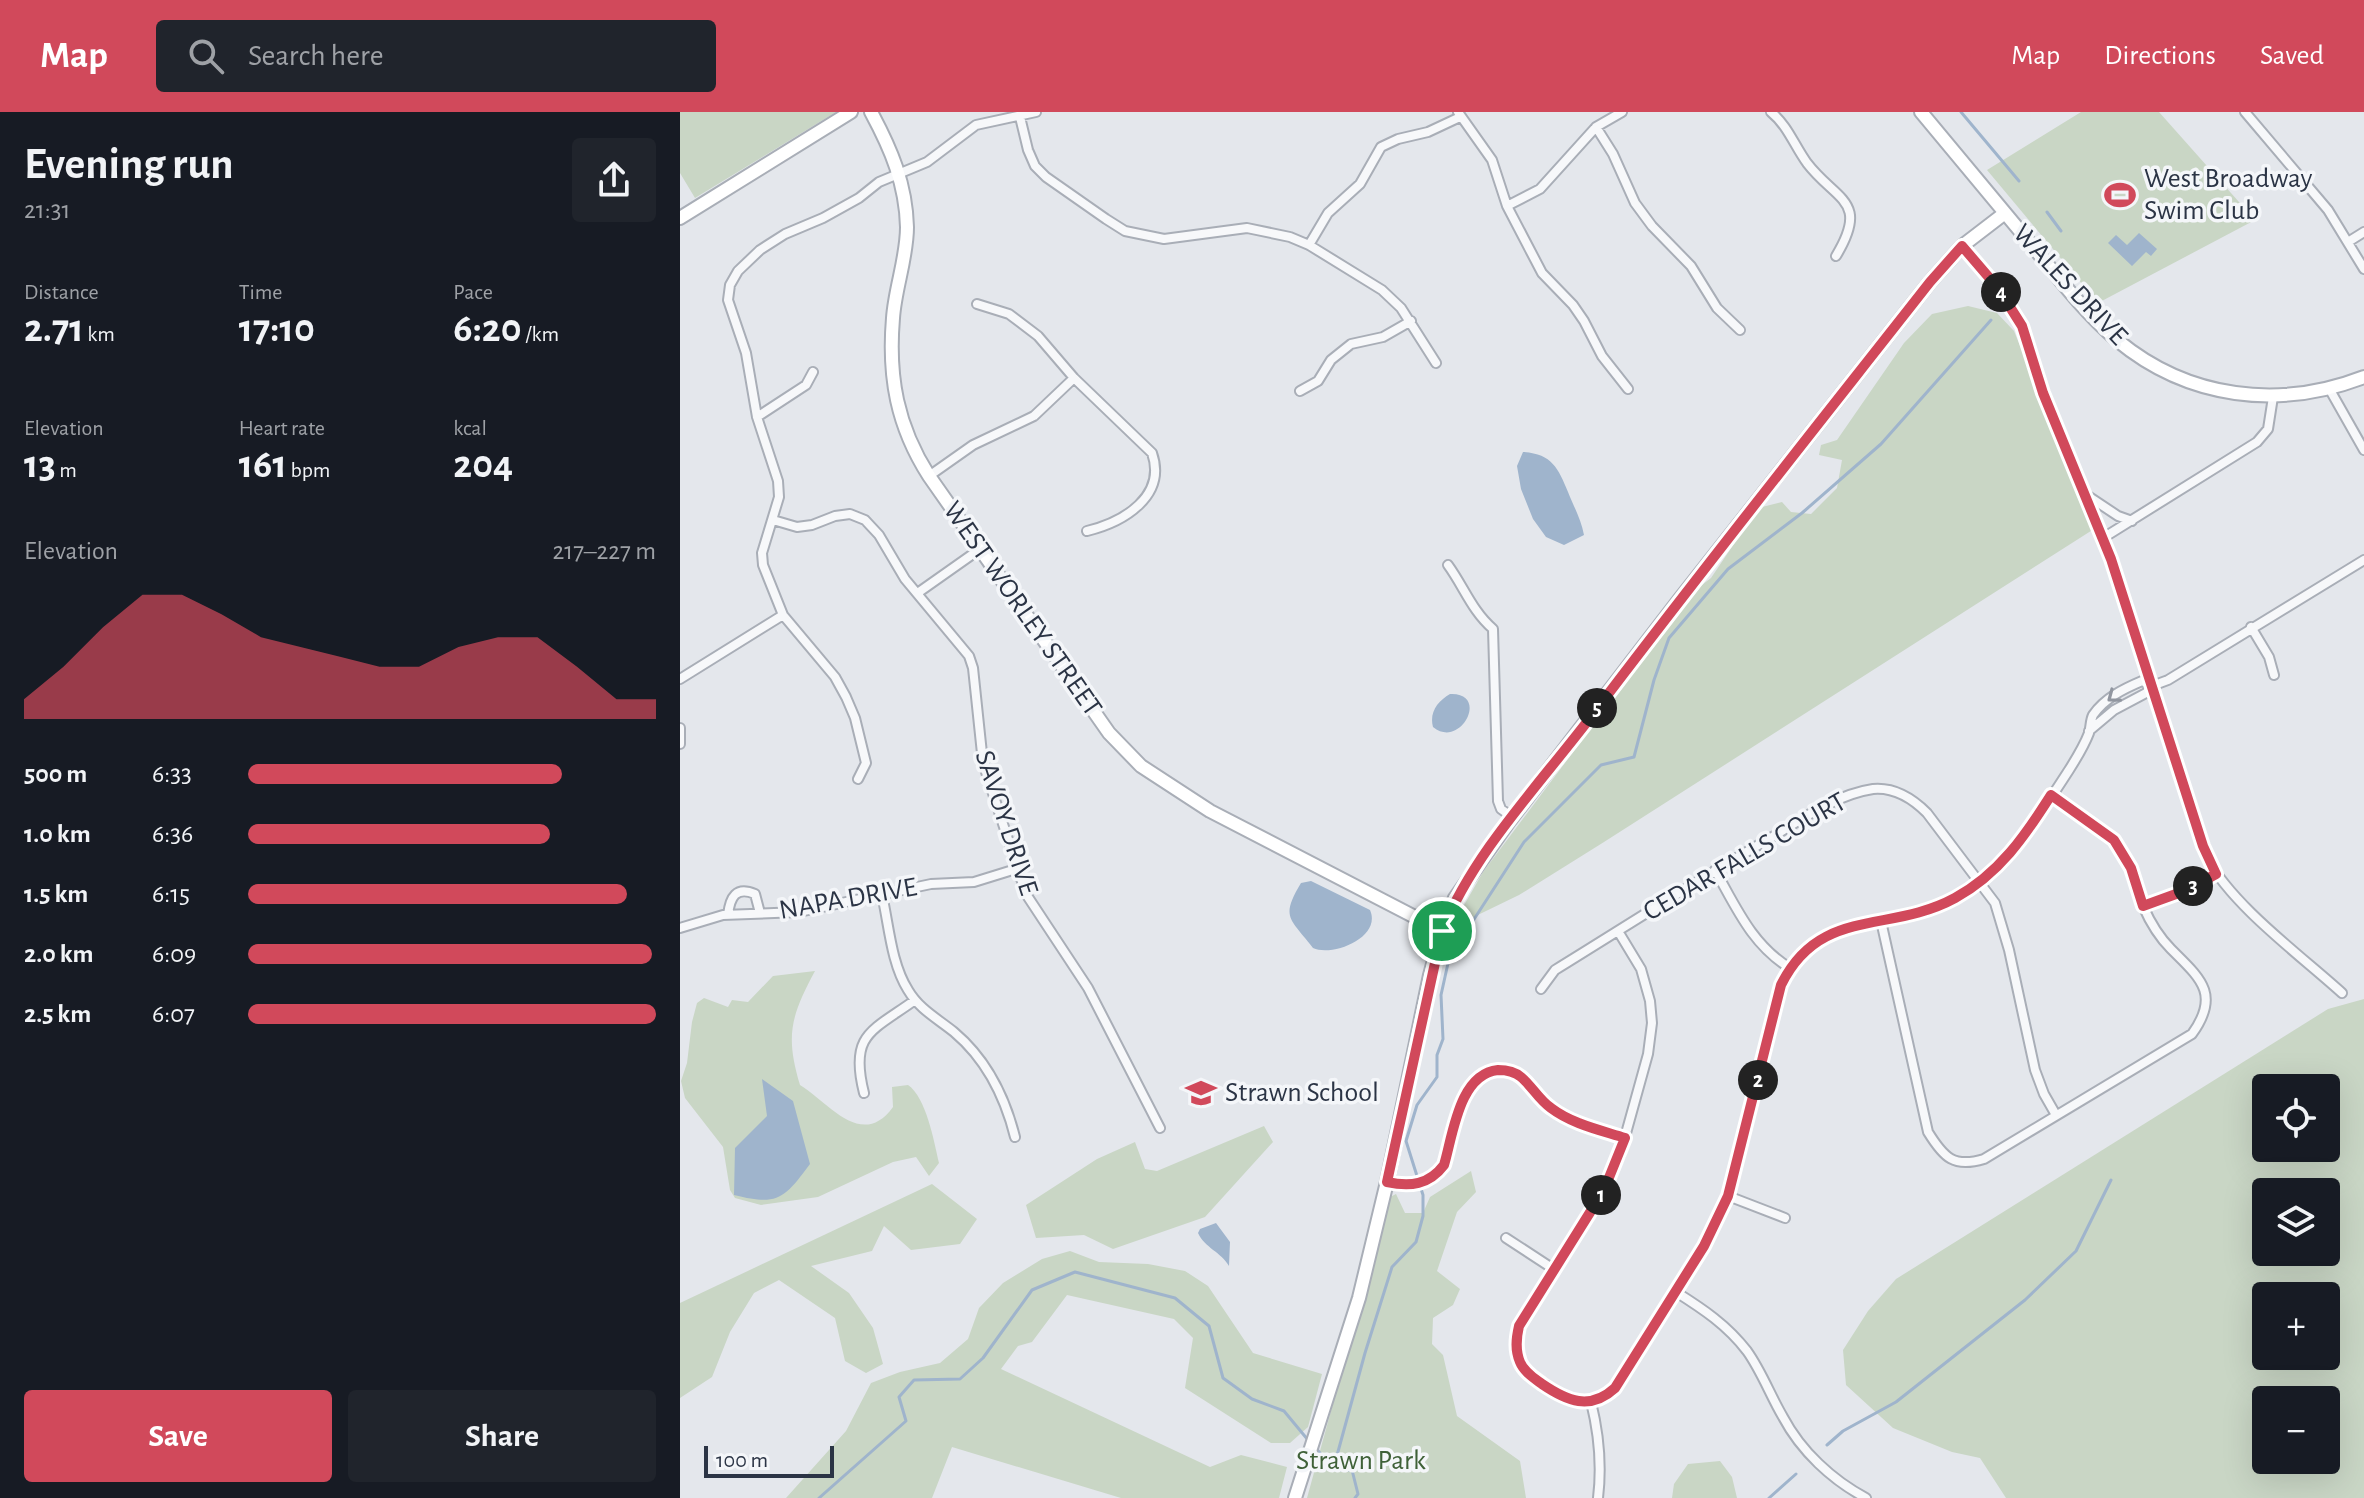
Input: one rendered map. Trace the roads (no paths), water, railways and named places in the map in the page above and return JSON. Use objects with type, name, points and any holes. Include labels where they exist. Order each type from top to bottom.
[{"type":"street","points":[[680,218],[851,112]]},
{"type":"street","name":"WEST WORLEY STREET","points":[[871,112],[899,172],[907,230],[893,318],[893,376],[899,416],[929,476],[1109,733],[1141,766],[1210,811],[1442,931]]},
{"type":"street","points":[[858,779],[866,763],[855,718],[846,697],[819,657],[783,615],[763,565],[762,553],[779,497],[778,481],[757,417],[746,353],[728,300],[730,285],[738,271],[760,250],[785,234],[847,204],[879,182],[927,162],[976,125],[1036,112]]},
{"type":"street","points":[[1507,206],[1540,189],[1596,127],[1622,112]]},
{"type":"street","points":[[1771,112],[1786,126],[1812,169],[1843,198],[1849,209],[1849,230],[1836,256]]},
{"type":"street","name":"WALES DRIVE","points":[[1921,112],[2079,302],[2115,339],[2160,369],[2211,389],[2273,397],[2330,390],[2364,377]]},
{"type":"street","points":[[2245,112],[2328,210],[2364,269]]},
{"type":"street","points":[[1309,245],[1328,213],[1360,184],[1373,156],[1381,147],[1398,139],[1428,132],[1459,115],[1492,160],[1507,206],[1542,273],[1573,305],[1602,356],[1628,389]]},
{"type":"street","points":[[1020,117],[1035,166],[1046,177],[1125,231],[1164,239],[1247,228],[1267,230],[1309,245],[1382,290],[1411,321],[1436,363]]},
{"type":"street","points":[[1596,127],[1613,154],[1635,203],[1652,226],[1691,266],[1717,308],[1740,330]]},
{"type":"street","points":[[1295,1498],[1359,1298],[1442,931],[1455,898],[1512,817],[1930,282],[1962,246],[2005,213]]},
{"type":"street","points":[[2348,242],[2364,232]]},
{"type":"street","points":[[1962,246],[1998,288],[2022,326],[2043,393],[2103,538],[2203,846],[2216,874],[2241,902],[2342,993]]},
{"type":"street","points":[[977,304],[994,308],[1022,322],[1074,378],[1143,441],[1152,453],[1157,465],[1151,491],[1142,501],[1103,527],[1087,531]]},
{"type":"street","points":[[1300,391],[1318,381],[1331,360],[1351,344],[1383,337],[1411,321]]},
{"type":"street","points":[[757,417],[806,385],[813,372]]},
{"type":"street","points":[[929,476],[973,445],[1034,416],[1074,378]]},
{"type":"street","points":[[2330,390],[2364,450]]},
{"type":"street","points":[[2103,538],[2257,442],[2268,429],[2273,397]]},
{"type":"street","points":[[2085,494],[2118,516],[2132,521]]},
{"type":"street","name":"SAVOY DRIVE","points":[[773,520],[797,527],[850,514],[865,520],[879,535],[905,579],[919,592],[969,656],[973,668],[983,763],[1016,869],[1037,914],[1088,988],[1160,1128]]},
{"type":"street","points":[[919,592],[980,549]]},
{"type":"street","points":[[2089,731],[2114,710],[2146,693],[2152,686],[2168,680],[2364,560]]},
{"type":"street","points":[[1448,565],[1462,585],[1470,605],[1493,629],[1498,801],[1501,809],[1512,817]]},
{"type":"street","points":[[680,679],[783,615]]},
{"type":"street","points":[[2251,627],[2269,657],[2274,675]]},
{"type":"street","points":[[1618,931],[1641,969],[1650,1001],[1652,1023],[1648,1054],[1625,1138],[1604,1190],[1519,1326],[1516,1337],[1523,1368],[1547,1387],[1576,1402],[1591,1402],[1615,1388],[1712,1231],[1728,1196],[1781,985],[1790,968],[1821,937],[1837,930],[1935,908],[1979,882],[2011,853],[2069,770],[2089,731],[2093,716],[2118,691],[2142,681],[2152,686]]},
{"type":"street","points":[[680,728],[680,744]]},
{"type":"street","name":"CEDAR FALLS COURT","points":[[1541,989],[1555,970],[1715,870],[1839,800],[1875,789],[1889,790],[1914,801],[1927,813],[1995,903],[2002,920],[2035,1070],[2056,1115]]},
{"type":"street","points":[[1881,921],[1928,1132],[1944,1155],[1955,1162],[1970,1163],[1984,1159],[2192,1034],[2205,1016],[2207,995],[2200,979],[2150,924],[2131,868],[2114,840],[2051,795]]},
{"type":"street","name":"NAPA DRIVE","points":[[680,928],[728,915],[799,912],[931,884],[974,882],[1016,869]]},
{"type":"street","points":[[1715,870],[1755,939],[1772,957],[1790,968]]},
{"type":"street","points":[[2143,906],[2187,890],[2216,874]]},
{"type":"street","points":[[728,915],[729,901],[736,892],[744,890],[755,894],[760,913]]},
{"type":"street","points":[[882,895],[899,969],[915,1000],[957,1035],[983,1063],[1005,1103],[1015,1137]]},
{"type":"street","points":[[864,1093],[858,1070],[858,1055],[863,1041],[870,1032],[915,1000]]},
{"type":"street","points":[[1387,1182],[1417,1184],[1438,1173],[1444,1165],[1465,1093],[1478,1077],[1490,1071],[1506,1070],[1520,1076],[1549,1107],[1568,1118],[1625,1138]]},
{"type":"street","points":[[1728,1196],[1785,1218]]},
{"type":"street","points":[[1506,1238],[1555,1270]]},
{"type":"street","points":[[1676,1292],[1712,1315],[1734,1336],[1762,1373],[1797,1439],[1834,1477],[1866,1498]]},
{"type":"street","points":[[1591,1402],[1598,1429],[1601,1473],[1598,1498]]},
{"type":"water","points":[[2139,233],[2157,249],[2151,256],[2146,252],[2132,266],[2108,243],[2116,235],[2127,245]]},
{"type":"water","points":[[1523,452],[1547,459],[1557,469],[1584,535],[1564,545],[1546,537],[1533,519],[1521,489],[1517,466]]},
{"type":"water","points":[[1450,694],[1462,696],[1470,710],[1461,726],[1443,732],[1433,727],[1432,716],[1438,704]]},
{"type":"water","points":[[1311,881],[1370,910],[1372,920],[1363,936],[1332,950],[1313,948],[1290,917],[1291,904],[1301,883]]},
{"type":"water","points":[[762,1079],[793,1101],[810,1164],[786,1192],[779,1197],[761,1200],[734,1195],[735,1148],[767,1116]]},
{"type":"water","points":[[1216,1223],[1230,1242],[1229,1266],[1198,1233],[1200,1229]]},
{"type":"waterway","points":[[1961,112],[2019,181]]},
{"type":"waterway","points":[[2047,212],[2061,231]]},
{"type":"waterway","points":[[1333,1470],[1392,1267],[1416,1242],[1423,1216],[1423,1195],[1406,1141],[1417,1105],[1437,1077],[1437,1055],[1443,1039],[1441,995],[1454,936],[1469,927],[1524,842],[1601,765],[1634,757],[1654,680],[1669,638],[1728,569],[1802,513],[1881,444],[1991,320]]},
{"type":"waterway","points":[[1827,1445],[1843,1431],[1896,1402],[2025,1300],[2076,1251],[2111,1180]]},
{"type":"waterway","points":[[819,1498],[906,1421],[899,1397],[914,1380],[960,1379],[983,1358],[1032,1290],[1075,1272],[1175,1298],[1209,1326],[1223,1378],[1252,1399],[1284,1411],[1308,1440]]},
{"type":"waterway","points":[[1316,1448],[1333,1470],[1352,1470],[1358,1494],[1355,1498]]},
{"type":"waterway","points":[[1769,1498],[1796,1474]]},
{"type":"place","name":"West Broadway Swim Club","points":[[2120,195]]},
{"type":"place","name":"Strawn School","points":[[1201,1093]]},
{"type":"park label","name":"Strawn Park","points":[[1361,1461]]}]
